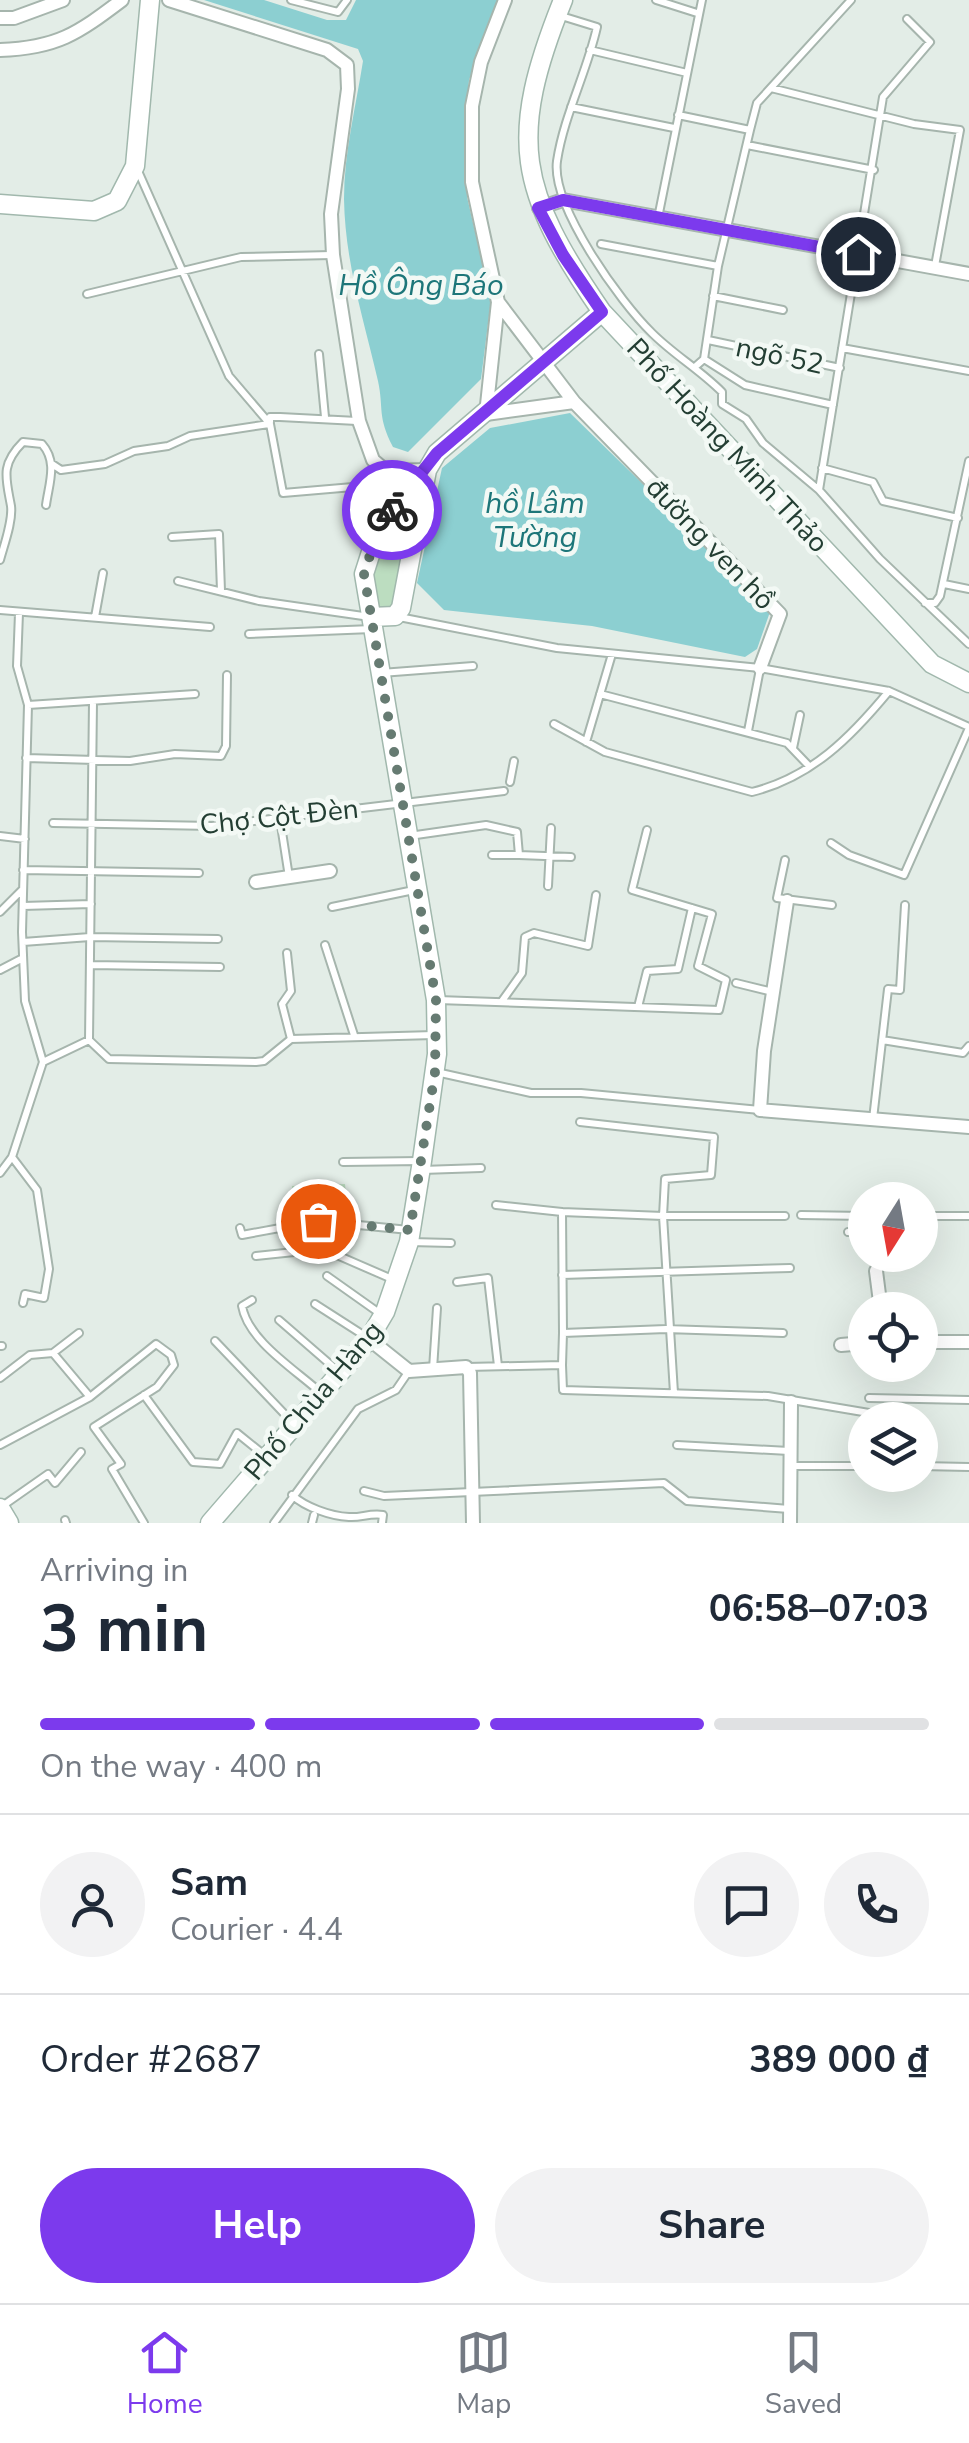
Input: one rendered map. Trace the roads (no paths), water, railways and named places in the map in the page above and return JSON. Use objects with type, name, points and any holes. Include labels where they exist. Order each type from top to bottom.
[{"type":"street","points":[[0,18],[14,18],[63,0]]},
{"type":"street","points":[[0,50],[56,44],[77,35],[122,0]]},
{"type":"street","points":[[0,204],[94,210],[117,202],[135,166],[150,0]]},
{"type":"street","points":[[170,0],[327,50],[347,65],[348,89],[331,214],[359,421],[373,460],[386,472],[427,470],[401,608],[395,616],[371,623]]},
{"type":"street","points":[[505,0],[481,62],[472,106],[472,182],[498,302],[486,414],[574,402]]},
{"type":"street","name":"Phố Hoàng Minh Thảo","points":[[560,7],[530,92],[525,156],[538,208],[563,255],[602,312],[932,664],[969,683]]},
{"type":"street","points":[[538,208],[563,200],[969,274]]},
{"type":"street","points":[[498,302],[574,402]]},
{"type":"street","name":"Phố Chùa Hàng","points":[[210,1523],[369,1339],[398,1281],[410,1236],[435,1072],[436,1000],[371,623],[366,562],[378,530],[437,453],[602,312]]},
{"type":"street","name":"đường ven hồ","points":[[574,402],[780,614],[760,668]]},
{"type":"street","points":[[256,882],[330,871]]},
{"type":"street","points":[[787,901],[764,1051],[760,1110],[969,1128]]},
{"type":"street","points":[[369,1339],[409,1371],[466,1368],[472,1381],[473,1523]]},
{"type":"street","points":[[938,1342],[969,1342]]},
{"type":"street","points":[[841,1346],[848,1345]]},
{"type":"street","points":[[790,1516],[791,1402]]},
{"type":"lane","points":[[291,0],[338,12],[347,0]]},
{"type":"lane","points":[[656,0],[697,14]]},
{"type":"lane","points":[[658,218],[702,0]]},
{"type":"lane","name":"ngõ 52","points":[[840,368],[708,340],[718,266],[757,103],[851,0]]},
{"type":"lane","points":[[560,7],[595,25],[556,164],[563,200],[579,232],[647,329],[673,354],[696,366],[722,392],[722,404],[746,419],[763,443],[818,490],[924,603],[969,644]]},
{"type":"lane","points":[[818,490],[874,170],[882,97],[930,42],[907,20]]},
{"type":"lane","points":[[590,50],[688,73]]},
{"type":"lane","points":[[771,88],[961,132],[935,268]]},
{"type":"lane","points":[[572,107],[674,128]]},
{"type":"lane","points":[[678,114],[750,130]]},
{"type":"lane","points":[[748,145],[874,170]]},
{"type":"lane","points":[[135,166],[229,376],[270,424]]},
{"type":"lane","points":[[601,244],[718,266]]},
{"type":"lane","points":[[88,294],[241,257],[334,254]]},
{"type":"lane","points":[[713,296],[782,310]]},
{"type":"lane","points":[[696,366],[704,360],[708,340]]},
{"type":"lane","points":[[842,348],[969,370]]},
{"type":"lane","points":[[320,354],[325,417]]},
{"type":"lane","points":[[704,360],[745,386],[832,406]]},
{"type":"lane","points":[[353,487],[283,493],[270,417],[359,421]]},
{"type":"lane","points":[[0,560],[10,510],[4,492],[7,460],[24,442],[42,444],[52,464],[61,470],[82,469],[190,436],[270,424]]},
{"type":"lane","points":[[924,603],[937,602],[944,584],[958,518],[965,505],[969,461]]},
{"type":"lane","points":[[46,506],[52,464]]},
{"type":"lane","points":[[822,468],[872,482],[884,501],[958,518]]},
{"type":"lane","points":[[172,537],[219,534],[221,592]]},
{"type":"lane","points":[[95,617],[103,573]]},
{"type":"lane","points":[[178,581],[371,623]]},
{"type":"lane","points":[[944,584],[969,589]]},
{"type":"lane","points":[[0,610],[210,627]]},
{"type":"lane","points":[[0,1173],[12,1157],[43,1062],[25,1001],[22,906],[28,704],[17,666],[19,613]]},
{"type":"lane","points":[[395,616],[557,648],[760,668],[889,691],[969,728],[904,875],[849,855],[831,842]]},
{"type":"lane","points":[[248,634],[371,623]]},
{"type":"lane","points":[[586,742],[612,654]]},
{"type":"lane","points":[[380,673],[473,666]]},
{"type":"lane","points":[[748,732],[760,668]]},
{"type":"lane","points":[[26,758],[95,761],[222,756],[226,752],[227,675]]},
{"type":"lane","points":[[554,724],[605,752],[752,792],[774,786],[849,740],[889,691]]},
{"type":"lane","points":[[28,704],[195,694]]},
{"type":"lane","points":[[600,694],[748,732],[793,748],[809,766]]},
{"type":"lane","points":[[93,702],[89,1040],[108,1059],[256,1062],[264,1061],[291,1040],[354,1035],[436,1036]]},
{"type":"lane","points":[[793,748],[800,715]]},
{"type":"lane","points":[[510,782],[514,760]]},
{"type":"lane","name":"Chợ Cột Đèn","points":[[53,824],[212,826],[504,791]]},
{"type":"lane","points":[[280,819],[289,877]]},
{"type":"lane","points":[[408,836],[497,825],[518,832],[519,856]]},
{"type":"lane","points":[[548,886],[552,828]]},
{"type":"lane","points":[[436,1000],[718,1010],[726,980],[698,966],[712,914],[632,890],[647,830]]},
{"type":"lane","points":[[0,836],[25,839]]},
{"type":"lane","points":[[492,856],[571,857]]},
{"type":"lane","points":[[784,860],[777,898],[832,905]]},
{"type":"lane","points":[[24,870],[92,868],[199,873]]},
{"type":"lane","points":[[0,912],[23,889]]},
{"type":"lane","points":[[332,907],[418,889]]},
{"type":"lane","points":[[501,1002],[522,973],[525,937],[534,933],[588,946],[596,895]]},
{"type":"lane","points":[[22,906],[91,904]]},
{"type":"lane","points":[[872,1120],[888,989],[900,990],[906,905]]},
{"type":"lane","points":[[638,1007],[648,971],[678,969],[692,908]]},
{"type":"lane","points":[[22,942],[90,937],[218,939]]},
{"type":"lane","points":[[324,945],[354,1035]]},
{"type":"lane","points":[[286,953],[291,991],[282,1004],[291,1040]]},
{"type":"lane","points":[[0,970],[23,958]]},
{"type":"lane","points":[[91,965],[220,967]]},
{"type":"lane","points":[[736,982],[774,992]]},
{"type":"lane","points":[[43,1062],[89,1040]]},
{"type":"lane","points":[[882,1040],[963,1054],[969,1046]]},
{"type":"lane","points":[[435,1072],[531,1094],[581,1093],[760,1110]]},
{"type":"lane","points":[[580,1122],[714,1138],[712,1175],[665,1179],[666,1328],[674,1393]]},
{"type":"lane","points":[[12,1157],[36,1190],[49,1269],[44,1298],[25,1294],[23,1303]]},
{"type":"lane","points":[[343,1162],[481,1168]]},
{"type":"lane","points":[[496,1205],[663,1216],[785,1216]]},
{"type":"lane","points":[[562,1212],[563,1390],[768,1396],[848,1411]]},
{"type":"lane","points":[[801,1215],[848,1216]]},
{"type":"lane","points":[[938,1216],[969,1216]]},
{"type":"lane","points":[[240,1228],[242,1235],[318,1221],[451,1243]]},
{"type":"lane","points":[[256,1256],[323,1249],[398,1281]]},
{"type":"lane","points":[[562,1275],[790,1268]]},
{"type":"lane","points":[[328,1276],[383,1316]]},
{"type":"lane","points":[[457,1282],[488,1278],[498,1366]]},
{"type":"lane","points":[[252,1300],[242,1306],[244,1317],[260,1338],[322,1394]]},
{"type":"lane","points":[[314,1304],[369,1339]]},
{"type":"lane","points":[[432,1371],[437,1308]]},
{"type":"lane","points":[[279,1320],[340,1373]]},
{"type":"lane","points":[[563,1333],[666,1328],[783,1333]]},
{"type":"lane","points":[[0,1378],[30,1355],[53,1354],[79,1333]]},
{"type":"lane","points":[[215,1341],[295,1424]]},
{"type":"lane","points":[[0,1444],[90,1397],[156,1344],[171,1355],[174,1366],[144,1395],[94,1427],[121,1464],[112,1469],[144,1523]]},
{"type":"lane","points":[[53,1354],[90,1397]]},
{"type":"lane","points":[[466,1368],[562,1365]]},
{"type":"lane","points":[[274,1523],[358,1409],[396,1390],[409,1371]]},
{"type":"lane","points":[[144,1395],[193,1462],[220,1464],[236,1433],[266,1458]]},
{"type":"lane","points":[[869,1398],[969,1400]]},
{"type":"lane","points":[[677,1445],[848,1464]]},
{"type":"lane","points":[[5,1517],[48,1474],[55,1482],[81,1452]]},
{"type":"lane","points":[[938,1466],[969,1466]]},
{"type":"lane","points":[[364,1490],[384,1496],[442,1490],[473,1493],[664,1483],[687,1501],[790,1516]]},
{"type":"lane","points":[[292,1495],[301,1504],[352,1518],[368,1512],[383,1516],[382,1523]]},
{"type":"water","name":"Hồ Ông Báo","points":[[204,0],[264,0],[327,20],[346,20],[356,0],[500,0],[469,80],[466,119],[467,197],[491,300],[481,379],[408,452],[393,447],[385,428],[345,223],[348,147],[363,61],[358,49]]},
{"type":"water","name":"hồ Lâm Tường","points":[[570,413],[771,609],[757,649],[745,657],[592,626],[444,610],[417,583],[442,468],[490,428]]}]
